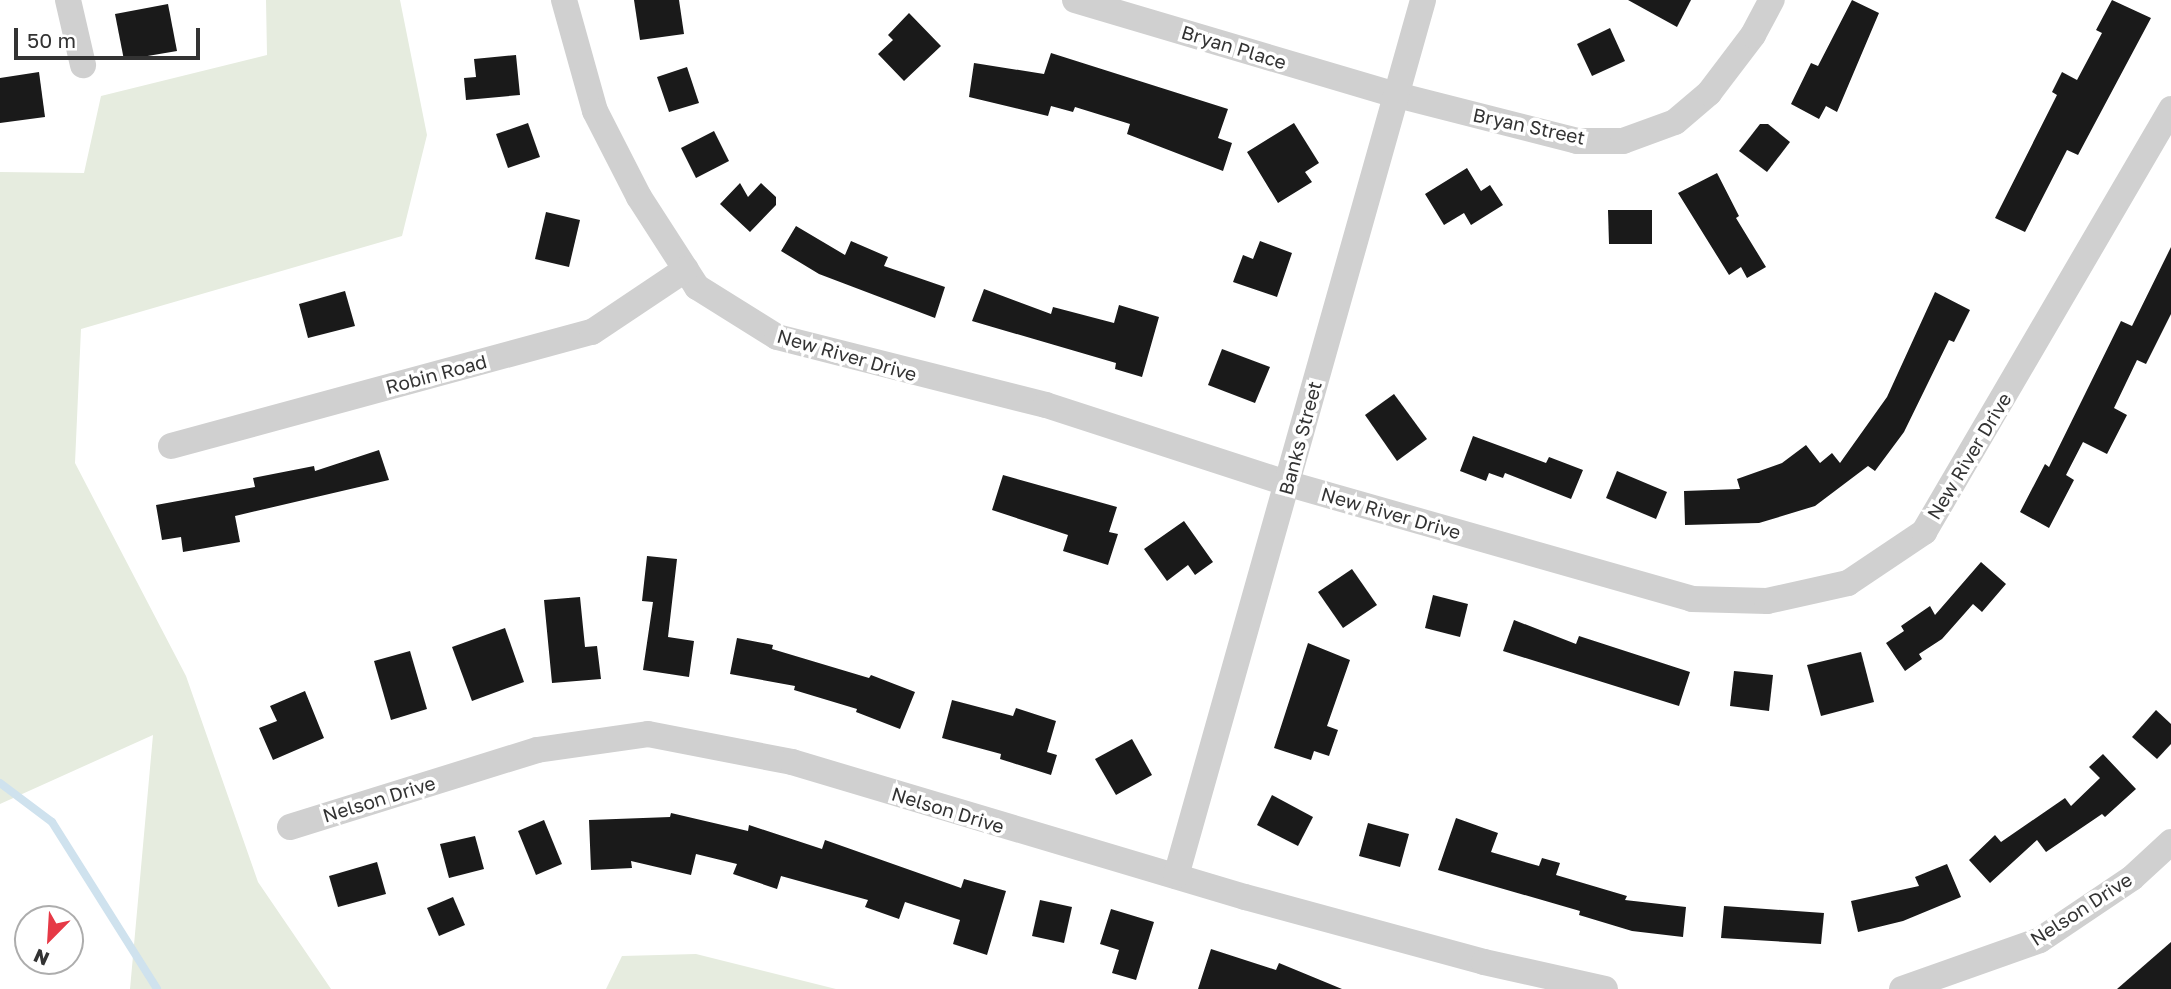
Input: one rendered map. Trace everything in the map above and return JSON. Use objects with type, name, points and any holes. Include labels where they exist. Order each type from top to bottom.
[{"type":"street","points":[[68,0],[83,65]]},
{"type":"street","name":"New River Drive","points":[[564,0],[595,111],[639,197],[698,286],[777,337],[1046,405],[1289,484],[1692,599],[1768,601],[1848,583],[1924,532],[2171,109]]},
{"type":"street","name":"Bryan Place","points":[[1075,0],[1393,94]]},
{"type":"street","name":"Banks Street","points":[[1176,876],[1289,484],[1393,94],[1423,0]]},
{"type":"street","name":"Bryan Street","points":[[1393,94],[1577,141],[1623,141],[1675,121],[1709,93],[1753,35],[1772,0]]},
{"type":"street","name":"Robin Road","points":[[171,446],[592,332],[686,269]]},
{"type":"street","name":"Nelson Drive","points":[[290,827],[537,750],[648,734],[792,762],[1176,876],[1484,962],[1605,989]]},
{"type":"street","name":"Nelson Drive","points":[[1902,989],[2040,940],[2132,878],[2171,842]]},
{"type":"shaded area","points":[[266,0],[400,0],[427,135],[402,236],[81,329],[75,463],[186,676],[258,882],[331,989],[130,989],[153,735],[0,804],[0,172],[84,173],[101,96],[267,55]]},
{"type":"shaded area","points":[[696,954],[836,989],[606,989],[622,956]]},
{"type":"building","points":[[634,0],[679,0],[684,34],[640,40]]},
{"type":"building","points":[[1628,0],[1691,0],[1677,27]]},
{"type":"building","points":[[1852,0],[1879,13],[1837,112],[1826,106],[1819,119],[1791,104],[1811,63],[1818,66]]},
{"type":"building","points":[[2112,0],[2151,18],[2078,155],[2067,150],[2025,232],[1995,218],[2057,95],[2052,92],[2062,72],[2077,80],[2102,33],[2096,30]]},
{"type":"building","points":[[168,4],[177,51],[124,60],[115,14]]},
{"type":"building","points":[[909,13],[941,46],[904,81],[878,54],[893,40],[888,35]]},
{"type":"building","points":[[1610,28],[1625,61],[1592,76],[1577,44]]},
{"type":"building","points":[[1051,53],[1228,109],[1218,138],[1232,143],[1223,171],[1127,134],[1130,124],[1075,107],[1073,112],[1051,106],[1048,116],[969,97],[974,63],[1044,74]]},
{"type":"building","points":[[516,55],[520,95],[466,100],[464,78],[476,77],[474,59]]},
{"type":"building","points":[[687,67],[699,103],[669,112],[657,77]]},
{"type":"building","points":[[39,72],[45,117],[0,123],[0,78]]},
{"type":"building","points":[[528,123],[540,157],[508,168],[496,134]]},
{"type":"building","points":[[1294,123],[1319,163],[1305,172],[1312,182],[1278,203],[1247,152]]},
{"type":"building","points":[[1760,124],[1768,124],[1790,142],[1767,172],[1739,151]]},
{"type":"building","points":[[714,131],[729,161],[696,178],[681,148]]},
{"type":"building","points":[[1467,168],[1481,191],[1490,185],[1503,205],[1471,225],[1464,213],[1444,225],[1425,194]]},
{"type":"building","points":[[1717,173],[1739,216],[1736,218],[1766,267],[1747,278],[1741,267],[1729,275],[1678,193]]},
{"type":"building","points":[[740,183],[748,197],[761,183],[776,197],[776,205],[750,232],[720,204]]},
{"type":"building","points":[[1608,210],[1652,210],[1652,244],[1609,244]]},
{"type":"building","points":[[546,212],[580,220],[569,267],[535,259]]},
{"type":"building","points":[[796,226],[845,255],[851,241],[888,257],[884,266],[945,287],[935,318],[819,274],[781,251]]},
{"type":"building","points":[[1260,241],[1292,253],[1277,297],[1233,282],[1243,255],[1253,259]]},
{"type":"building","points":[[2171,247],[2171,314],[2146,364],[2137,360],[2114,408],[2127,415],[2107,454],[2083,442],[2066,475],[2074,480],[2049,528],[2020,512],[2045,464],[2049,467],[2121,321],[2132,326]]},
{"type":"building","points":[[984,289],[1051,314],[1053,307],[1114,323],[1119,305],[1159,317],[1142,377],[1115,369],[1116,363],[972,321]]},
{"type":"building","points":[[345,291],[355,326],[308,338],[299,304]]},
{"type":"building","points":[[1935,292],[1970,310],[1954,342],[1949,340],[1904,432],[1875,471],[1868,466],[1815,506],[1759,523],[1685,525],[1684,491],[1740,489],[1737,479],[1782,463],[1806,445],[1820,463],[1832,453],[1840,463],[1887,397]]},
{"type":"building","points":[[1222,349],[1270,367],[1255,403],[1208,385]]},
{"type":"building","points":[[1394,394],[1427,439],[1397,461],[1365,415]]},
{"type":"building","points":[[1473,436],[1546,463],[1549,457],[1583,470],[1571,499],[1505,473],[1503,478],[1489,473],[1486,481],[1460,471]]},
{"type":"building","points":[[379,450],[389,480],[235,516],[240,542],[183,552],[181,537],[162,540],[156,505],[255,487],[253,478],[314,466],[315,471]]},
{"type":"building","points":[[1617,471],[1667,492],[1656,519],[1606,498]]},
{"type":"building","points":[[1003,475],[1117,507],[1109,532],[1118,534],[1108,565],[1063,551],[1068,535],[992,510]]},
{"type":"building","points":[[1184,521],[1213,562],[1195,575],[1188,565],[1167,581],[1144,549]]},
{"type":"building","points":[[647,556],[677,559],[668,637],[694,641],[689,677],[643,670],[653,602],[642,601]]},
{"type":"building","points":[[1981,562],[2006,584],[1982,612],[1973,604],[1942,639],[1919,654],[1922,659],[1905,671],[1886,643],[1904,631],[1901,626],[1930,606],[1935,615]]},
{"type":"building","points":[[1352,569],[1377,605],[1343,628],[1318,592]]},
{"type":"building","points":[[1433,595],[1468,604],[1460,637],[1425,628]]},
{"type":"building","points":[[580,597],[585,647],[597,646],[601,679],[552,683],[544,600]]},
{"type":"building","points":[[1514,620],[1576,644],[1579,636],[1690,672],[1679,706],[1503,651]]},
{"type":"building","points":[[505,628],[524,682],[472,701],[452,647]]},
{"type":"building","points":[[737,638],[773,645],[772,649],[869,678],[871,675],[915,692],[900,729],[856,712],[857,709],[794,690],[795,686],[730,674]]},
{"type":"building","points":[[1308,643],[1350,660],[1327,726],[1338,730],[1329,756],[1314,751],[1311,760],[1274,748]]},
{"type":"building","points":[[410,651],[427,709],[391,720],[374,661]]},
{"type":"building","points":[[1861,652],[1874,702],[1821,716],[1807,665]]},
{"type":"building","points":[[1734,671],[1773,675],[1769,711],[1730,706]]},
{"type":"building","points":[[305,691],[324,738],[273,760],[259,728],[277,721],[270,706]]},
{"type":"building","points":[[952,700],[1013,716],[1016,708],[1056,721],[1047,752],[1057,755],[1051,775],[1000,759],[1001,754],[942,738]]},
{"type":"building","points":[[2156,710],[2171,724],[2171,744],[2157,759],[2132,737]]},
{"type":"building","points":[[1132,739],[1152,775],[1116,795],[1095,759]]},
{"type":"building","points":[[2103,754],[2136,789],[2105,817],[2102,814],[2046,852],[2037,840],[1990,883],[1969,860],[1995,835],[2001,842],[2065,798],[2071,806],[2100,778],[2089,767]]},
{"type":"building","points":[[1272,795],[1313,817],[1298,846],[1257,825]]},
{"type":"building","points":[[671,813],[748,831],[749,825],[822,849],[825,840],[961,888],[964,879],[1006,891],[987,955],[953,944],[960,920],[905,902],[899,919],[865,907],[868,900],[781,876],[777,889],[733,874],[737,864],[696,854],[691,875],[631,861],[632,868],[591,870],[589,820],[670,817]]},
{"type":"building","points":[[1456,818],[1498,833],[1491,852],[1539,866],[1542,858],[1560,863],[1556,875],[1627,896],[1625,900],[1686,907],[1683,937],[1632,931],[1579,915],[1580,911],[1438,870]]},
{"type":"building","points":[[544,820],[562,864],[536,875],[518,831]]},
{"type":"building","points":[[1368,823],[1409,834],[1400,867],[1359,856]]},
{"type":"building","points":[[475,836],[484,869],[449,878],[440,844]]},
{"type":"building","points":[[377,862],[386,894],[338,907],[329,876]]},
{"type":"building","points":[[1947,864],[1961,897],[1903,921],[1858,932],[1851,901],[1919,886],[1915,877]]},
{"type":"building","points":[[453,897],[465,925],[439,936],[427,908]]},
{"type":"building","points":[[1040,900],[1072,907],[1064,943],[1032,936]]},
{"type":"building","points":[[1724,906],[1824,913],[1821,944],[1721,938]]},
{"type":"building","points":[[1111,909],[1154,922],[1136,980],[1112,973],[1119,950],[1100,944]]},
{"type":"building","points":[[2171,942],[2171,989],[2117,989]]},
{"type":"building","points":[[1211,949],[1276,970],[1279,963],[1342,989],[1198,989]]},
{"type":"waterway","points":[[0,783],[52,822],[157,989]]}]
